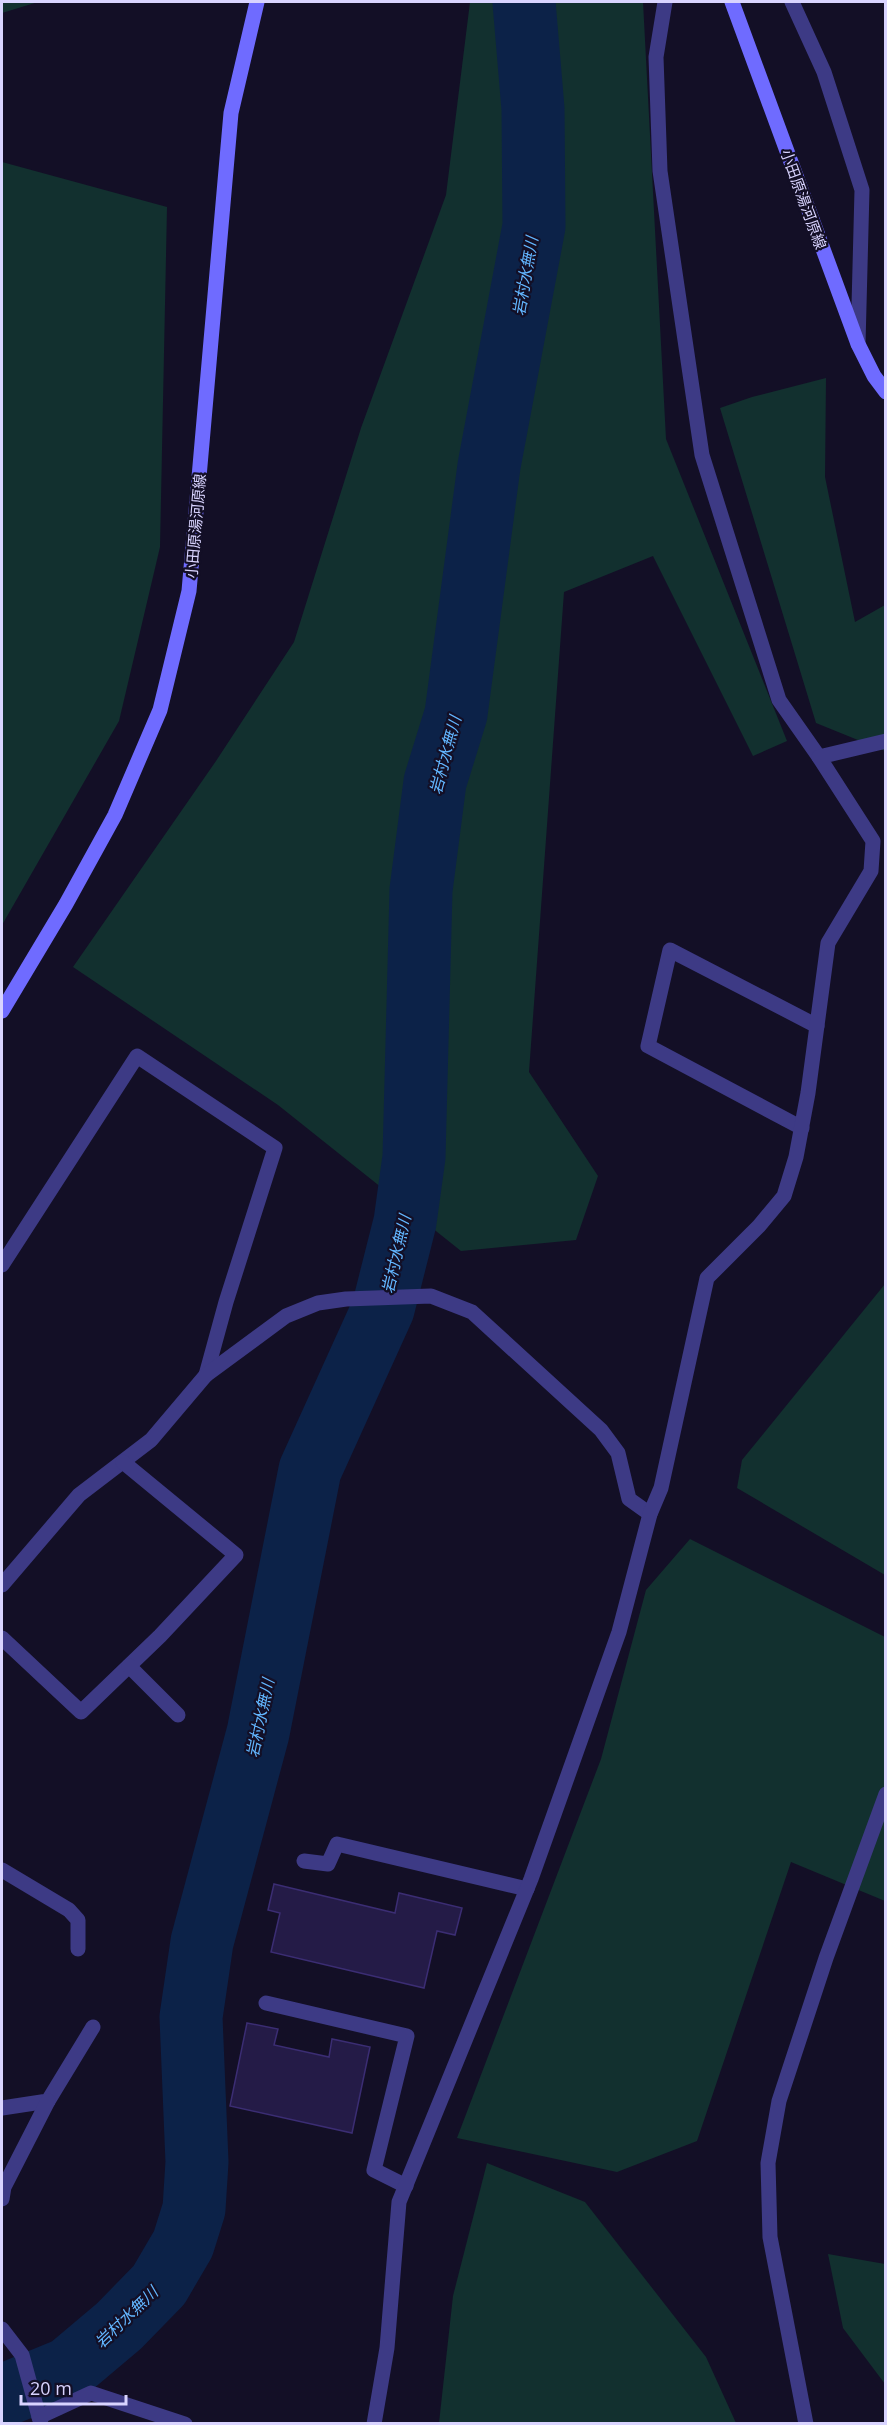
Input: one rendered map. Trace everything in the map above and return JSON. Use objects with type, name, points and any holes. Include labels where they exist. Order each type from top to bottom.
[{"type":"main road","name":"小田原湯河原線","points":[[2,1011],[66,904],[115,815],[160,710],[189,591],[231,113],[257,2]]},
{"type":"main road","name":"小田原湯河原線","points":[[732,2],[858,344],[885,392]]},
{"type":"street","points":[[374,2424],[387,2348],[399,2202],[527,1889],[619,1632],[650,1514],[661,1488],[707,1278],[759,1226],[784,1196],[802,1128],[828,943],[871,871],[873,841],[779,700],[702,455],[660,171],[656,57],[664,2]]},
{"type":"street","points":[[792,2],[824,72],[862,190],[858,344]]},
{"type":"street","points":[[819,757],[885,741]]},
{"type":"street","points":[[802,1128],[648,1046],[670,950],[817,1026]]},
{"type":"street","points":[[2,1265],[137,1056],[274,1148],[206,1376]]},
{"type":"street","points":[[2,1585],[79,1495],[151,1440],[206,1376],[286,1316],[318,1303],[346,1299],[431,1296],[472,1312],[601,1430],[618,1453],[629,1499],[650,1514]]},
{"type":"street","points":[[2,1638],[81,1712],[160,1636],[236,1555],[123,1462]]},
{"type":"street","points":[[129,1666],[178,1715]]},
{"type":"street","points":[[806,2424],[770,2236],[768,2163],[779,2101],[826,1958],[885,1794]]},
{"type":"street","points":[[304,1861],[328,1864],[337,1844],[527,1889]]},
{"type":"street","points":[[2,1870],[69,1910],[78,1920],[78,1949]]},
{"type":"street","points":[[266,2003],[407,2036],[374,2170],[406,2186]]},
{"type":"street","points":[[2,2199],[4,2187],[48,2101],[93,2027]]},
{"type":"street","points":[[2,2108],[48,2101]]},
{"type":"street","points":[[2,2329],[22,2355],[39,2416],[91,2392],[185,2424]]},
{"type":"green space","points":[[2,2],[38,2],[2,13]]},
{"type":"green space","points":[[470,2],[643,2],[666,439],[787,741],[753,756],[653,556],[564,592],[529,1072],[598,1176],[576,1240],[461,1251],[278,1105],[73,967],[216,761],[294,642],[361,428],[446,195]]},
{"type":"green space","points":[[2,162],[167,207],[160,547],[119,721],[2,925]]},
{"type":"green space","points":[[826,378],[825,477],[855,622],[885,605],[885,751],[816,723],[720,408],[752,397]]},
{"type":"green space","points":[[885,1284],[885,1575],[737,1488],[742,1460]]},
{"type":"green space","points":[[690,1539],[885,1637],[885,1901],[791,1862],[697,2141],[617,2172],[457,2138],[601,1759],[646,1590]]},
{"type":"green space","points":[[487,2163],[585,2202],[706,2357],[736,2423],[439,2423],[453,2296]]},
{"type":"green space","points":[[828,2254],[885,2264],[885,2384],[843,2328]]},
{"type":"building","points":[[274,1884],[395,1913],[399,1893],[462,1908],[455,1935],[437,1931],[424,1988],[271,1952],[280,1913],[268,1910]]},
{"type":"building","points":[[247,2023],[278,2029],[274,2045],[329,2057],[332,2039],[370,2047],[352,2133],[230,2106]]},
{"type":"waterway","name":"岩村水無川","points":[[2,2396],[68,2369],[119,2326],[159,2285],[183,2244],[194,2209],[197,2162],[191,2017],[202,1942],[258,1733],[310,1470],[383,1309],[405,1222],[414,1157],[421,890],[435,782],[456,714],[489,466],[534,226],[533,109],[524,2]]}]
